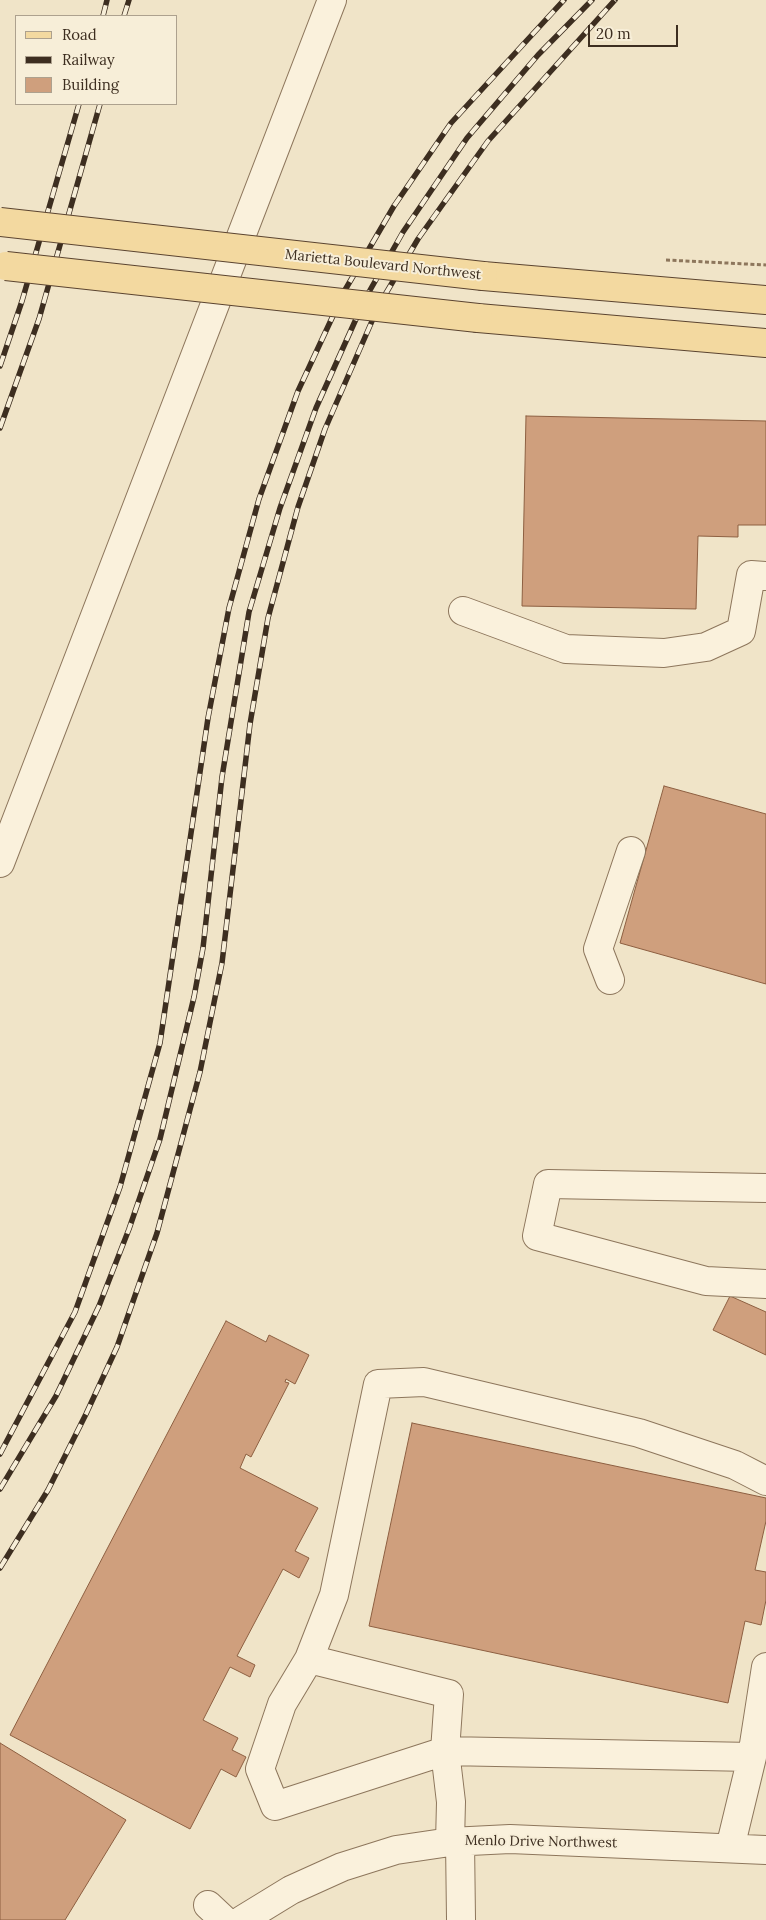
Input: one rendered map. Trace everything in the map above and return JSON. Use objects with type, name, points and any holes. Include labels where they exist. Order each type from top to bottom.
[{"type":"main road","name":"Marietta Boulevard Northwest","points":[[0,222],[484,276],[766,300]]},
{"type":"main road","points":[[0,265],[478,318],[766,343]]},
{"type":"street","points":[[0,863],[332,0]]},
{"type":"street","points":[[463,611],[566,649],[664,653],[706,647],[740,631],[751,575],[766,576]]},
{"type":"street","points":[[610,980],[598,950],[631,851]]},
{"type":"street","points":[[766,1188],[548,1184],[537,1236],[706,1281],[766,1284]]},
{"type":"street","points":[[752,1757],[444,1751],[275,1806],[260,1769],[282,1704],[309,1659],[334,1595],[378,1384],[424,1382],[639,1433],[735,1466],[766,1481]]},
{"type":"street","points":[[309,1659],[449,1694],[444,1751],[455,1841],[461,1919]]},
{"type":"street","points":[[730,1848],[752,1757],[766,1667]]},
{"type":"street","name":"Menlo Drive Northwest","points":[[242,1920],[291,1890],[342,1867],[396,1850],[455,1841],[510,1839],[766,1850]]},
{"type":"building","points":[[526,416],[766,421],[766,525],[738,525],[738,537],[698,536],[696,609],[522,606]]},
{"type":"building","points":[[664,786],[766,814],[766,984],[620,943]]},
{"type":"building","points":[[730,1296],[766,1312],[766,1355],[713,1330]]},
{"type":"building","points":[[226,1321],[266,1342],[269,1335],[309,1355],[295,1384],[286,1379],[285,1382],[289,1383],[251,1457],[246,1454],[240,1468],[318,1508],[295,1551],[309,1558],[299,1578],[283,1569],[237,1656],[255,1665],[250,1677],[230,1667],[203,1720],[238,1738],[232,1750],[246,1757],[236,1777],[221,1769],[190,1829],[10,1735]]},
{"type":"building","points":[[412,1423],[766,1498],[766,1521],[755,1570],[766,1572],[766,1600],[761,1625],[745,1621],[728,1703],[369,1626]]},
{"type":"building","points":[[0,1743],[126,1820],[65,1920],[0,1920]]},
{"type":"railway","points":[[103,15],[107,0]]},
{"type":"railway","points":[[124,15],[129,0]]},
{"type":"railway","points":[[0,1454],[75,1312],[120,1187],[160,1043],[208,718],[229,608],[259,499],[298,391],[345,290],[394,206],[451,123],[564,0]]},
{"type":"railway","points":[[0,1489],[56,1396],[99,1306],[129,1229],[160,1139],[194,997],[203,948],[222,777],[249,612],[280,508],[316,408],[365,299],[403,232],[467,138],[538,55],[592,0]]},
{"type":"railway","points":[[0,1568],[48,1490],[86,1414],[117,1347],[157,1233],[200,1072],[222,963],[250,724],[268,618],[298,507],[325,429],[379,305],[418,239],[488,141],[615,0]]},
{"type":"railway","points":[[0,366],[22,301],[79,105]]},
{"type":"railway","points":[[0,428],[39,319],[100,105]]}]
